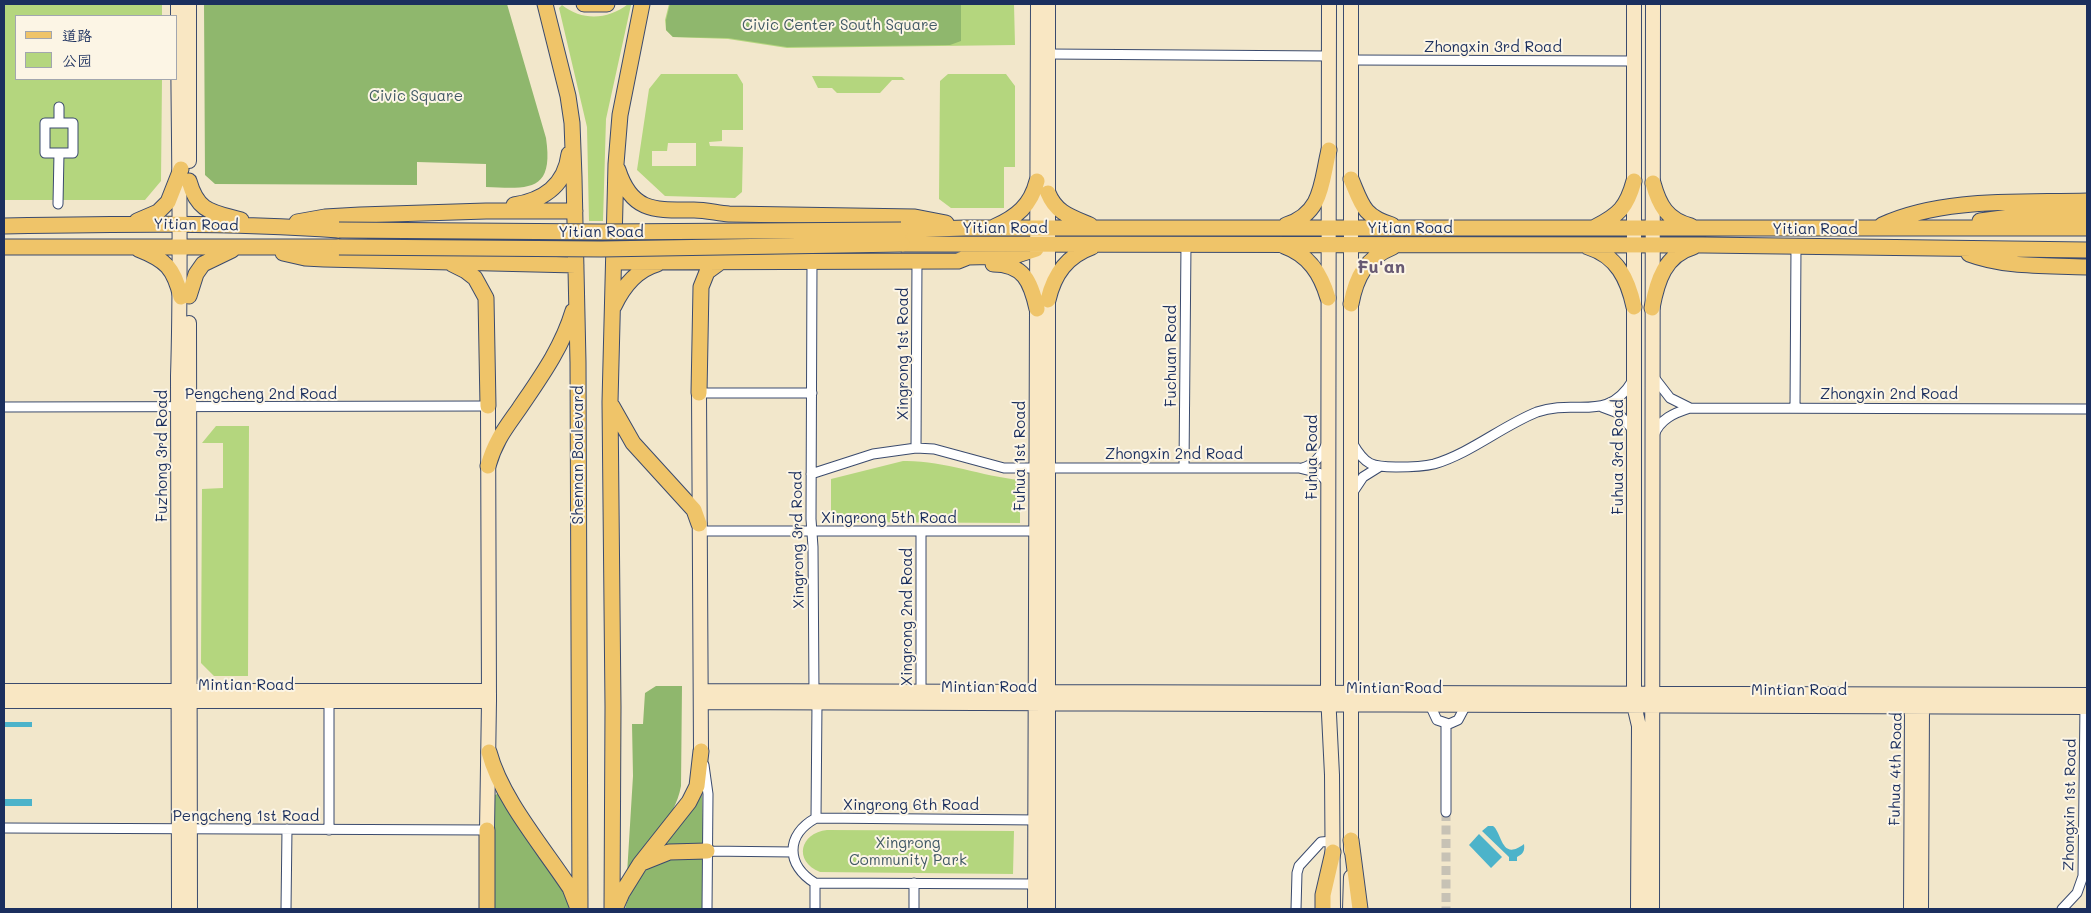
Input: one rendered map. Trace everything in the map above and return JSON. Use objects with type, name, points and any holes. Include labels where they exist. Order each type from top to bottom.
[{"type":"main road","name":"Shennan Boulevard","points":[[545,4],[568,96],[572,123],[578,362],[579,909]]},
{"type":"main road","points":[[584,4],[607,4]]},
{"type":"main road","points":[[613,909],[610,402],[616,164],[620,116],[642,4]]},
{"type":"main road","points":[[486,211],[535,200],[555,187],[563,174],[568,158],[572,123]]},
{"type":"main road","points":[[1276,228],[1299,220],[1316,205],[1328,150]]},
{"type":"main road","points":[[616,164],[622,182],[630,194],[640,204],[652,209],[700,210],[729,214],[915,218],[965,228]]},
{"type":"main road","points":[[133,224],[158,212],[168,202],[185,175]]},
{"type":"main road","points":[[185,175],[196,199],[211,213],[261,226]]},
{"type":"main road","points":[[1351,179],[1362,204],[1372,217],[1403,228]]},
{"type":"main road","points":[[992,228],[1011,219],[1024,209],[1035,192],[1037,181]]},
{"type":"main road","points":[[1593,228],[1613,218],[1622,209],[1629,198],[1634,181]]},
{"type":"main road","points":[[1652,183],[1657,197],[1667,214],[1676,221],[1705,228]]},
{"type":"main road","points":[[1048,193],[1061,213],[1098,228]]},
{"type":"main road","points":[[1874,229],[1894,220],[1957,205],[2087,201]]},
{"type":"main road","points":[[282,226],[325,217],[486,211],[575,211]]},
{"type":"main road","points":[[2009,223],[2087,215]]},
{"type":"main road","points":[[2009,223],[2087,228]]},
{"type":"main road","name":"Yitian Road","points":[[4,247],[257,246],[601,249],[901,237],[965,228],[1949,229],[2009,223]]},
{"type":"main road","name":"Yitian Road","points":[[4,226],[133,224],[282,226],[339,230],[901,237],[925,244],[1041,246],[1099,244],[1703,245],[2087,250]]},
{"type":"main road","points":[[925,244],[968,258],[978,264],[1006,264],[1020,271],[1043,304],[1059,271],[1070,258],[1082,250],[1099,244]]},
{"type":"main road","points":[[1278,244],[1294,251],[1311,263],[1321,278],[1328,298]]},
{"type":"main road","points":[[1351,304],[1356,281],[1368,262],[1384,250],[1403,245]]},
{"type":"main road","points":[[1582,245],[1598,250],[1616,264],[1630,288],[1634,307]]},
{"type":"main road","points":[[1652,308],[1657,286],[1665,267],[1674,257],[1686,249],[1703,245]]},
{"type":"main road","points":[[257,246],[305,258],[576,265]]},
{"type":"main road","points":[[614,262],[958,261],[968,258],[1014,256],[1041,246]]},
{"type":"main road","points":[[132,247],[154,256],[169,268],[185,297]]},
{"type":"main road","points":[[185,297],[203,264],[237,247]]},
{"type":"main road","points":[[1956,249],[1996,262],[2087,267]]},
{"type":"main road","points":[[699,393],[701,287],[708,272],[722,261]]},
{"type":"main road","points":[[443,262],[471,274],[478,282],[486,298],[488,406]]},
{"type":"main road","points":[[613,310],[620,295],[637,274],[650,266],[665,262]]},
{"type":"main road","points":[[488,466],[497,438],[555,354],[568,328],[576,298]]},
{"type":"main road","points":[[610,402],[633,442],[691,506],[696,514],[699,528]]},
{"type":"main road","points":[[613,909],[640,864],[689,802],[697,786],[701,751]]},
{"type":"main road","points":[[489,752],[499,779],[570,888],[579,909]]},
{"type":"main road","points":[[487,830],[487,909]]},
{"type":"main road","points":[[1351,840],[1360,909]]},
{"type":"main road","points":[[1322,909],[1323,894],[1333,846]]},
{"type":"main road","points":[[640,864],[669,852],[707,851]]},
{"type":"street","name":"Fuzhong 3rd Road","points":[[178,4],[178,107],[185,175]]},
{"type":"street","name":"Fuzhong 3rd Road","points":[[179,909],[184,829],[184,225],[189,4]]},
{"type":"street","points":[[638,21],[647,4]]},
{"type":"street","name":"Fuhua 1st Road","points":[[1038,4],[1037,181],[1043,228]]},
{"type":"street","name":"Fuhua 1st Road","points":[[1048,4],[1048,193],[1041,246],[1043,304],[1042,820],[1048,909]]},
{"type":"street","name":"Fuhua Road","points":[[1329,4],[1328,699],[1331,744],[1334,909]]},
{"type":"street","points":[[1350,909],[1351,4]]},
{"type":"street","name":"Fuhua 3rd Road","points":[[1634,4],[1634,700],[1639,726],[1638,909]]},
{"type":"street","points":[[1652,909],[1653,4]]},
{"type":"street","points":[[1048,54],[1329,56]]},
{"type":"street","name":"Zhongxin 3rd Road","points":[[1351,60],[1634,61]]},
{"type":"street","points":[[59,107],[59,123]]},
{"type":"street","points":[[45,123],[73,123],[73,153],[59,153],[45,153],[45,123]]},
{"type":"street","points":[[58,204],[59,153]]},
{"type":"street","name":"Fuchuan Road","points":[[1184,467],[1186,244]]},
{"type":"street","points":[[1795,408],[1796,246]]},
{"type":"street","name":"Xingrong 1st Road","points":[[916,448],[917,260]]},
{"type":"street","name":"Xingrong 3rd Road","points":[[812,261],[811,474],[816,818]]},
{"type":"street","name":"Zhongxin 2nd Road","points":[[1652,374],[1670,398],[1690,408]]},
{"type":"street","points":[[1352,441],[1363,460],[1379,467],[1414,467],[1435,463],[1538,412],[1566,407],[1599,406],[1618,400],[1634,378]]},
{"type":"street","points":[[706,909],[708,794],[701,751],[699,393],[812,393]]},
{"type":"street","points":[[487,830],[489,752],[488,406]]},
{"type":"street","name":"Pengcheng 2nd Road","points":[[4,407],[488,406]]},
{"type":"street","points":[[1599,406],[1618,413],[1634,432]]},
{"type":"street","name":"Zhongxin 2nd Road","points":[[1652,442],[1657,429],[1665,420],[1675,413],[1690,408],[2087,408]]},
{"type":"street","points":[[1299,468],[1307,466],[1317,459],[1325,448],[1328,438]]},
{"type":"street","name":"Zhongxin 2nd Road","points":[[811,474],[873,454],[916,448],[934,449],[999,467],[1299,468],[1319,473],[1328,483]]},
{"type":"street","points":[[1351,497],[1360,480],[1379,467]]},
{"type":"street","name":"Xingrong 5th Road","points":[[699,528],[812,532],[1042,531]]},
{"type":"street","name":"Xingrong 2nd Road","points":[[921,531],[921,698]]},
{"type":"street","name":"Mintian Road","points":[[4,692],[329,701],[489,696]]},
{"type":"street","name":"Mintian Road","points":[[4,701],[184,696],[489,696]]},
{"type":"street","name":"Mintian Road","points":[[701,697],[2086,701]]},
{"type":"street","name":"Mintian Road","points":[[1351,699],[1430,705],[1634,700]]},
{"type":"street","points":[[329,701],[329,830]]},
{"type":"street","name":"Zhongxin 1st Road","points":[[2062,909],[2077,893],[2084,876],[2086,701]]},
{"type":"street","name":"Fuhua 4th Road","points":[[1911,909],[1917,702]]},
{"type":"street","name":"Fuhua 4th Road","points":[[1917,702],[1921,909]]},
{"type":"street","points":[[1430,705],[1437,720],[1446,724],[1458,720],[1466,705]]},
{"type":"street","points":[[1446,724],[1446,812]]},
{"type":"street","points":[[816,818],[798,834],[793,852],[800,870],[815,883],[1035,884]]},
{"type":"street","name":"Xingrong 6th Road","points":[[816,818],[1042,820]]},
{"type":"street","name":"Fuhua 1st Road","points":[[1035,909],[1035,884],[1042,820]]},
{"type":"street","name":"Pengcheng 1st Road","points":[[4,828],[487,830]]},
{"type":"street","name":"Fuzhong 3rd Road","points":[[184,829],[190,909]]},
{"type":"street","points":[[286,909],[287,830]]},
{"type":"street","points":[[1296,909],[1297,871],[1299,866],[1321,842],[1333,846]]},
{"type":"street","points":[[707,851],[793,852]]},
{"type":"street","points":[[815,883],[815,909]]},
{"type":"street","points":[[914,883],[914,909]]},
{"type":"green space","points":[[4,4],[162,4],[162,15],[15,15],[15,80],[162,80],[161,181],[145,200],[4,200]]},
{"type":"green space","name":"Civic Square","points":[[204,4],[507,4],[546,138],[546,169],[542,178],[526,187],[486,187],[486,164],[417,162],[417,185],[215,184],[205,175]]},
{"type":"green space","points":[[628,4],[631,5],[606,119],[603,221],[589,221],[587,127],[559,8],[562,5],[578,14],[604,16]]},
{"type":"green space","name":"Civic Center South Square","points":[[669,4],[1014,4],[1015,45],[787,48],[728,39],[673,37],[666,30],[665,20]]},
{"type":"green space","name":"Civic Center South Square","points":[[670,4],[961,4],[961,41],[950,45],[787,47],[728,38],[673,37],[666,30],[666,20]]},
{"type":"green space","points":[[661,74],[737,74],[743,84],[743,130],[722,130],[722,141],[709,142],[710,146],[743,147],[742,192],[735,198],[665,196],[637,170],[649,89]],"holes":[[[668,143],[696,143],[696,166],[652,166],[652,151],[667,151]]]},
{"type":"green space","points":[[948,74],[1006,74],[1015,86],[1015,167],[1004,167],[1004,208],[951,208],[939,199],[940,81]]},
{"type":"green space","points":[[812,76],[902,77],[905,80],[892,80],[880,93],[837,93],[832,88],[818,88]]},
{"type":"green space","points":[[216,426],[249,426],[248,676],[214,676],[201,663],[202,489],[223,488],[223,443],[202,443]]},
{"type":"green space","points":[[903,461],[933,463],[1020,480],[1020,523],[831,522],[831,479]]},
{"type":"green space","points":[[656,686],[682,686],[681,786],[678,798],[667,821],[627,874],[633,776],[632,724],[643,724],[645,693]]},
{"type":"green space","points":[[702,787],[703,846],[655,849]]},
{"type":"green space","points":[[500,795],[567,894],[570,909],[495,909],[491,805],[493,796]]},
{"type":"green space","name":"Xingrong Community Park","points":[[827,830],[1014,831],[1013,874],[820,872],[811,867],[806,861],[803,855],[803,848],[811,836]]},
{"type":"green space","points":[[703,856],[703,909],[625,909],[640,877],[647,869],[662,860]]},
{"type":"water","points":[[4,722],[32,722],[32,727],[4,727]]},
{"type":"water","points":[[4,799],[32,799],[32,806],[4,806]]},
{"type":"water","points":[[1488,826],[1493,826],[1496,829],[1506,848],[1516,849],[1524,844],[1524,850],[1517,857],[1517,861],[1509,861],[1509,857],[1482,831]]},
{"type":"water","points":[[1479,834],[1502,857],[1491,868],[1469,845]]},
{"type":"tunnel","points":[[1446,812],[1446,909]]},
{"type":"district","name":"Fu'an","points":[[1381,267]]}]
